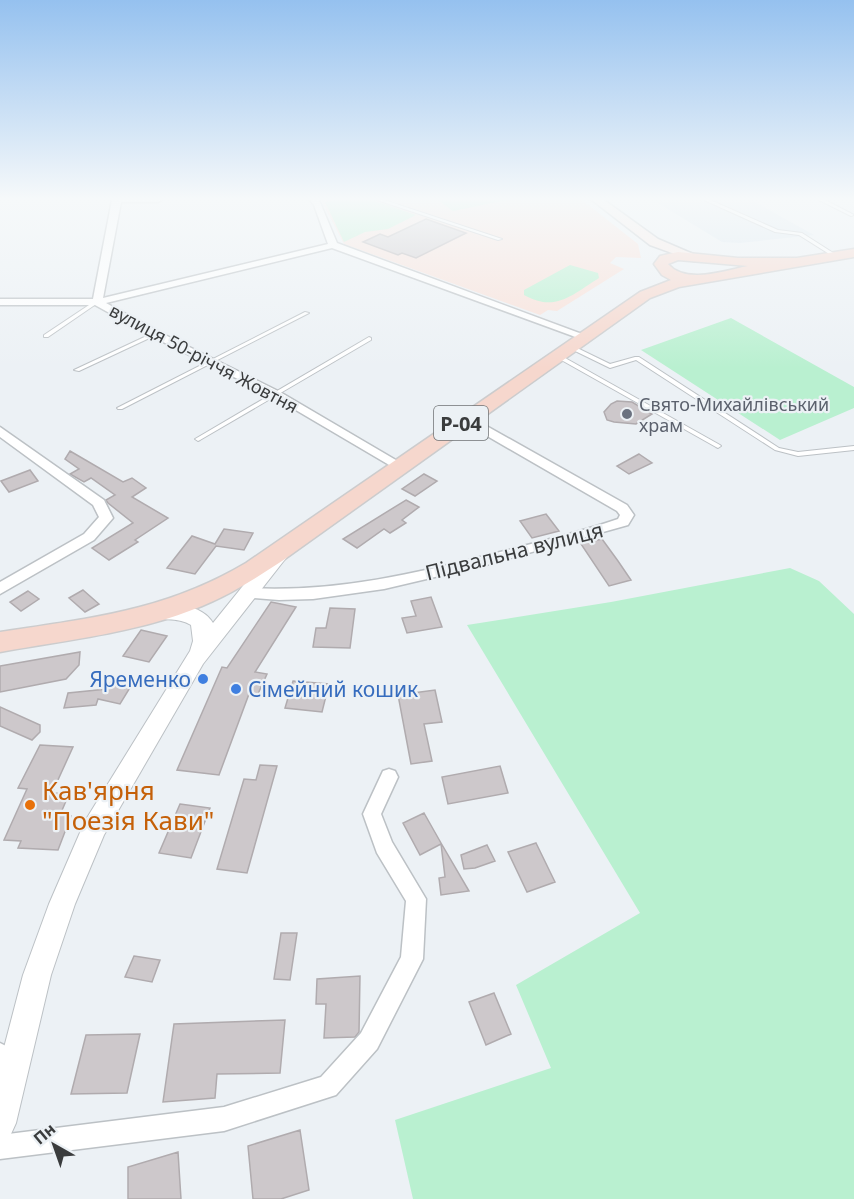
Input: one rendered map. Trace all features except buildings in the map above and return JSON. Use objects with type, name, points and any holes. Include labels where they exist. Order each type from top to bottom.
[{"type":"main road","points":[[659,256],[663,267],[676,276],[704,278],[716,268],[692,256]]},
{"type":"main road","name":"Р-04","points":[[0,642],[153,612],[190,601],[234,581],[279,554],[400,466],[645,295],[675,283],[836,256]]},
{"type":"main road","name":"Р-04","points":[[645,295],[672,257],[738,262],[794,262]]},
{"type":"street","name":"вулиця 50-річчя Жовтня","points":[[106,256],[97,302],[155,334],[276,394],[400,466]]},
{"type":"street","points":[[0,302],[97,302],[288,256]]},
{"type":"street","points":[[359,256],[571,347]]},
{"type":"street","name":"Підвальна вулиця","points":[[247,593],[290,594],[360,588],[455,568],[623,522],[627,515],[622,508],[467,419]]},
{"type":"street","points":[[0,431],[99,503],[106,518],[89,537],[0,589]]},
{"type":"street","points":[[0,1123],[4,1071],[62,904],[94,829],[198,654],[279,554]]},
{"type":"street","points":[[153,612],[180,612],[195,615],[203,624],[203,641],[198,654]]},
{"type":"street","points":[[0,1147],[224,1119],[328,1086],[369,1041],[412,959],[416,899],[384,847],[372,814],[389,777]]},
{"type":"lane","points":[[46,336],[97,302]]},
{"type":"lane","points":[[120,408],[307,313]]},
{"type":"lane","points":[[77,370],[155,334]]},
{"type":"lane","points":[[198,439],[369,339]]},
{"type":"lane","points":[[571,347],[718,446]]},
{"type":"lane","points":[[571,347],[610,366],[637,358],[777,449],[798,454],[854,448]]},
{"type":"shaded area","points":[[377,256],[641,256],[641,258],[616,257],[610,263],[624,269],[557,311],[548,310],[540,315]]},
{"type":"green space","points":[[570,265],[598,273],[599,278],[572,295],[555,302],[535,300],[524,295],[524,290]]},
{"type":"green space","points":[[731,318],[854,387],[854,408],[780,440],[641,350]]},
{"type":"green space","points":[[790,568],[819,581],[854,614],[854,1199],[413,1199],[395,1120],[551,1068],[516,985],[640,913],[467,625],[611,602]]},
{"type":"place","name":"Свято-Михайлівський храм","points":[[627,414]]},
{"type":"place","name":"Яременко","points":[[203,679]]},
{"type":"place","name":"Сімейний кошик","points":[[236,689]]},
{"type":"place","name":"Кав'ярня \"Поезія Кави\"","points":[[30,805]]}]
